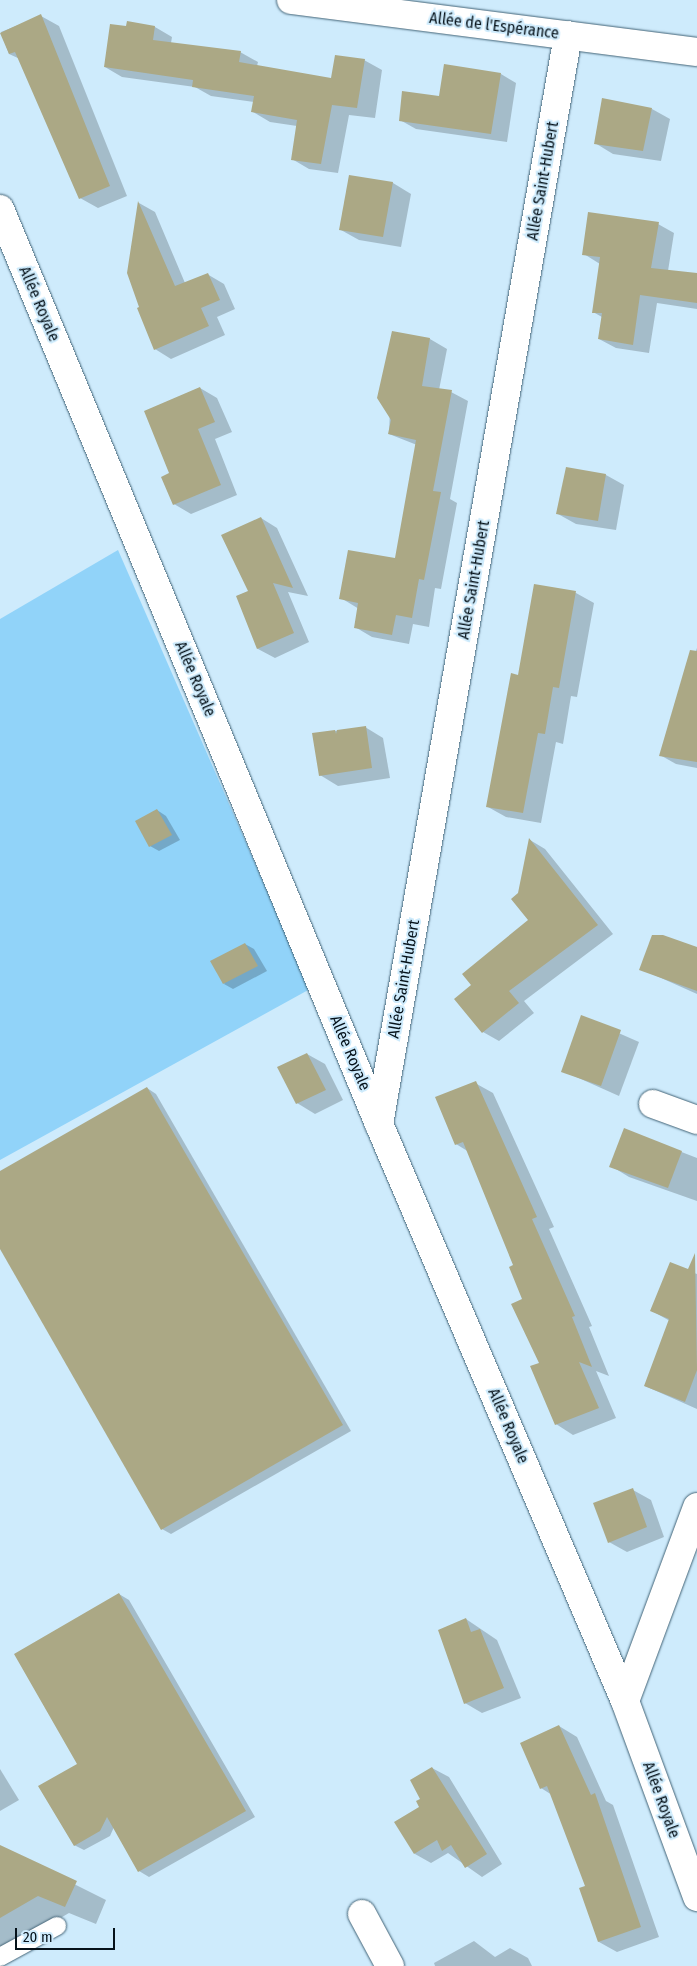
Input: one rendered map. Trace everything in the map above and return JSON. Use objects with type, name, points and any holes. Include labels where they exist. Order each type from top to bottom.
[{"type":"street","name":"Allée de l'Espérance","points":[[291,0],[697,52]]},
{"type":"street","name":"Allée Saint-Hubert","points":[[379,1124],[568,36]]},
{"type":"street","name":"Allée Royale","points":[[0,209],[379,1124],[625,1701],[697,1897]]},
{"type":"street","points":[[653,1104],[697,1120]]},
{"type":"street","points":[[625,1701],[697,1507]]},
{"type":"street","points":[[362,1914],[390,1966]]},
{"type":"lane","points":[[0,1957],[57,1926]]},
{"type":"shaded area","points":[[118,550],[310,989],[0,1160],[0,619]]},
{"type":"building","points":[[41,14],[110,186],[79,199],[15,52],[9,54],[0,33]]},
{"type":"building","points":[[127,21],[155,26],[153,40],[241,51],[239,62],[331,78],[335,55],[365,59],[357,108],[332,105],[321,164],[291,160],[297,120],[251,112],[254,96],[192,87],[193,80],[104,67],[110,24],[126,26]]},
{"type":"building","points":[[444,64],[501,73],[491,134],[399,121],[402,91],[439,96]]},
{"type":"building","points":[[602,98],[652,108],[643,151],[594,144]]},
{"type":"building","points":[[349,175],[393,182],[383,237],[339,230]]},
{"type":"building","points":[[138,201],[175,286],[208,273],[220,300],[201,308],[209,326],[154,350],[137,308],[139,307],[127,273]]},
{"type":"building","points":[[588,212],[659,222],[651,268],[697,273],[697,303],[640,295],[633,345],[598,339],[602,313],[592,313],[600,257],[582,255]]},
{"type":"building","points":[[392,331],[430,338],[422,386],[452,390],[433,491],[441,492],[424,580],[419,579],[412,618],[396,615],[392,635],[354,628],[358,603],[339,599],[348,550],[395,558],[416,440],[388,434],[391,420],[377,398]]},
{"type":"building","points":[[200,387],[215,422],[198,429],[221,485],[173,505],[161,477],[169,473],[144,411]]},
{"type":"building","points":[[566,467],[606,474],[598,521],[556,514]]},
{"type":"building","points":[[261,517],[293,588],[273,583],[294,633],[257,649],[236,596],[248,591],[221,535]]},
{"type":"building","points":[[534,584],[576,591],[559,688],[553,687],[545,734],[538,733],[523,813],[486,807],[511,673],[518,675]]},
{"type":"building","points":[[690,650],[697,651],[697,762],[659,756]]},
{"type":"building","points":[[366,726],[372,768],[319,776],[312,733],[335,730],[336,734],[337,730]]},
{"type":"building","points":[[157,809],[172,835],[149,847],[135,821]]},
{"type":"building","points":[[529,838],[598,925],[509,991],[519,1003],[482,1033],[454,999],[471,985],[462,974],[528,920],[511,899],[518,893]]},
{"type":"building","points":[[652,935],[663,935],[697,947],[697,991],[639,970]]},
{"type":"building","points":[[245,943],[258,966],[223,984],[210,961]]},
{"type":"building","points":[[581,1015],[621,1030],[601,1086],[561,1072]]},
{"type":"building","points":[[307,1053],[326,1090],[296,1104],[277,1067]]},
{"type":"building","points":[[476,1081],[537,1217],[532,1219],[575,1316],[572,1317],[592,1367],[579,1362],[599,1408],[555,1425],[530,1366],[539,1363],[511,1304],[522,1299],[509,1267],[513,1265],[463,1142],[455,1145],[435,1097]]},
{"type":"building","points":[[147,1087],[343,1425],[161,1530],[0,1249],[0,1171]]},
{"type":"building","points":[[624,1128],[682,1151],[668,1188],[609,1167]]},
{"type":"building","points":[[695,1253],[697,1370],[685,1402],[644,1386],[669,1319],[650,1311],[670,1262],[688,1269]]},
{"type":"building","points":[[633,1488],[647,1527],[608,1543],[593,1503]]},
{"type":"building","points":[[119,1593],[246,1811],[138,1872],[107,1817],[100,1831],[74,1846],[38,1786],[77,1764],[14,1654]]},
{"type":"building","points":[[466,1618],[471,1632],[480,1629],[504,1688],[464,1704],[438,1630]]},
{"type":"building","points":[[559,1725],[591,1795],[595,1793],[641,1927],[598,1942],[579,1888],[585,1886],[547,1786],[540,1789],[520,1743]]},
{"type":"building","points":[[432,1767],[487,1854],[465,1868],[451,1845],[442,1851],[437,1840],[414,1854],[394,1822],[419,1807],[416,1801],[420,1799],[410,1780]]},
{"type":"building","points":[[0,1845],[77,1881],[65,1907],[38,1896],[0,1918]]}]
